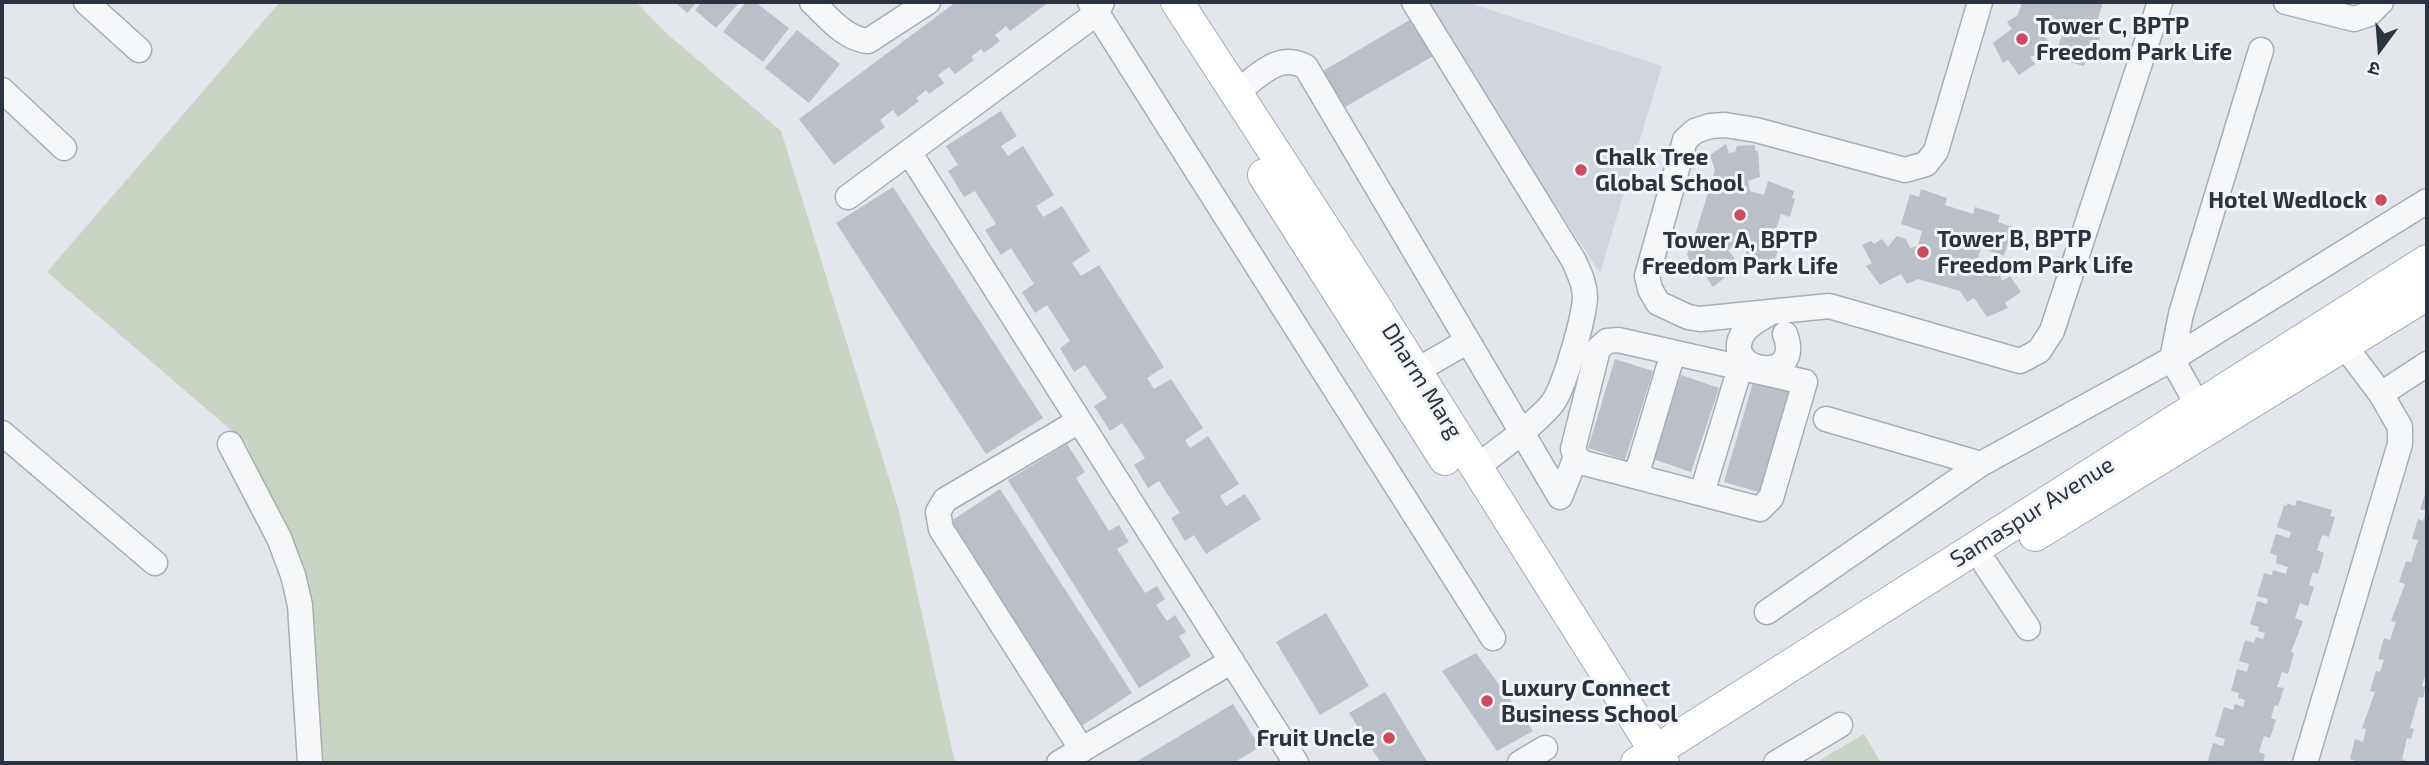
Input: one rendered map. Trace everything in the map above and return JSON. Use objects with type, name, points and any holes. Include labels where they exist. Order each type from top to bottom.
[{"type":"main road","name":"Dharm Marg","points":[[1155,2],[1649,761]]},
{"type":"main road","name":"Dharm Marg","points":[[1177,2],[1476,467],[1649,761]]},
{"type":"main road","name":"Samaspur Avenue","points":[[1649,761],[2427,261]]},
{"type":"main road","name":"Samaspur Avenue","points":[[1649,761],[1986,565],[2427,294]]},
{"type":"street","points":[[86,2],[139,50]]},
{"type":"street","points":[[812,2],[847,34],[867,41],[928,2]]},
{"type":"street","points":[[1414,2],[1574,261],[1583,280],[1583,311],[1560,393],[1552,404],[1521,432],[1476,467]]},
{"type":"street","points":[[1980,2],[1936,150],[1926,163],[1905,170],[1756,130],[1725,125],[1695,131],[1685,140],[1647,276],[1650,289],[1658,303],[1688,317],[1700,319],[1829,306],[2020,361],[2039,351],[2052,331],[2160,2]]},
{"type":"street","points":[[2286,2],[2354,19],[2369,14],[2381,2]]},
{"type":"street","points":[[848,197],[1096,5],[1493,638]]},
{"type":"street","points":[[2198,406],[2172,359],[2181,314],[2261,50]]},
{"type":"street","points":[[1236,93],[1275,64],[1288,60],[1306,67],[1560,498],[1576,457]]},
{"type":"street","points":[[2,90],[64,149]]},
{"type":"street","points":[[909,152],[1296,763]]},
{"type":"street","points":[[1767,612],[1981,464],[2172,359],[2427,201]]},
{"type":"street","points":[[1774,310],[1745,331],[1741,339],[1742,355],[1753,367],[1768,370],[1775,367],[1786,356],[1788,349],[1785,334]]},
{"type":"street","points":[[1618,340],[1740,368],[1805,382],[1771,498],[1760,509],[1584,463],[1576,457],[1573,449],[1598,349],[1606,341],[1618,340]]},
{"type":"street","points":[[1416,371],[1468,341]]},
{"type":"street","points":[[2305,763],[2400,444],[2400,427],[2381,394],[2344,345]]},
{"type":"street","points":[[1636,476],[1673,353]]},
{"type":"street","points":[[2381,394],[2427,364]]},
{"type":"street","points":[[1702,493],[1740,368]]},
{"type":"street","points":[[1826,419],[1981,464]]},
{"type":"street","points":[[1079,421],[945,500],[938,512],[941,529],[1082,750]]},
{"type":"street","points":[[2,433],[155,563]]},
{"type":"street","points":[[230,444],[279,538],[293,575],[300,605],[310,763]]},
{"type":"street","points":[[1986,565],[2028,628]]},
{"type":"street","points":[[1059,763],[1232,661]]},
{"type":"street","points":[[1776,763],[1840,725]]},
{"type":"street","points":[[1520,763],[1545,748]]},
{"type":"shaded area","name":"Chalk Tree Global School","points":[[1422,2],[1466,2],[1662,66],[1600,273]]},
{"type":"green space","points":[[280,2],[636,2],[666,33],[781,131],[899,511],[955,763],[321,763],[306,582],[246,443],[47,272]]},
{"type":"green space","points":[[1864,734],[1881,763],[1815,763]]},
{"type":"building","points":[[675,2],[697,2],[687,13]]},
{"type":"building","points":[[702,2],[740,2],[716,28],[695,10]]},
{"type":"building","points":[[746,2],[755,2],[789,28],[763,62],[723,32]]},
{"type":"building","points":[[956,2],[1049,2],[1010,31],[1006,26],[995,35],[1000,41],[984,53],[981,49],[971,57],[974,60],[955,74],[949,67],[938,75],[944,83],[929,94],[926,90],[916,98],[919,101],[898,117],[893,110],[880,120],[885,127],[834,165],[799,119]]},
{"type":"building","name":"Tower C, BPTP Freedom Park Life","points":[[2022,2],[2103,2],[2096,26],[2103,27],[2095,53],[2089,51],[2084,66],[2055,58],[2062,34],[2049,31],[2043,35],[2049,42],[2047,50],[2030,57],[2035,64],[2019,75],[2008,60],[2003,63],[1993,43],[2012,29],[2007,22],[2018,15]]},
{"type":"building","points":[[1413,18],[1435,55],[1345,107],[1323,71]]},
{"type":"building","points":[[797,30],[840,64],[809,103],[765,68]]},
{"type":"building","points":[[1001,111],[1017,136],[1001,146],[1008,156],[1023,146],[1054,195],[1036,206],[1043,217],[1062,206],[1090,251],[1072,263],[1081,276],[1099,265],[1164,367],[1147,378],[1154,389],[1171,379],[1203,428],[1185,440],[1190,448],[1208,436],[1239,484],[1220,496],[1226,506],[1245,494],[1261,519],[1206,554],[1194,535],[1185,541],[1171,518],[1180,513],[1159,481],[1148,488],[1134,465],[1145,458],[1122,423],[1110,431],[1094,406],[1107,398],[1085,365],[1074,372],[1060,348],[1070,341],[1047,305],[1035,313],[1022,292],[1034,284],[1011,248],[1001,255],[985,230],[996,224],[975,191],[964,197],[948,171],[958,165],[946,146]]},
{"type":"building","name":"Tower A, BPTP Freedom Park Life","points":[[1726,144],[1729,153],[1735,152],[1737,146],[1755,145],[1760,177],[1748,181],[1750,191],[1764,195],[1768,181],[1794,191],[1792,198],[1795,199],[1790,217],[1781,214],[1773,239],[1778,240],[1779,247],[1771,264],[1748,260],[1745,256],[1749,242],[1742,240],[1728,250],[1735,259],[1723,267],[1729,274],[1713,287],[1697,263],[1692,266],[1687,254],[1715,170],[1710,155]]},
{"type":"building","points":[[893,187],[1043,418],[986,454],[836,223]]},
{"type":"building","name":"Tower B, BPTP Freedom Park Life","points":[[1921,189],[1947,198],[1945,205],[1973,214],[1975,207],[2000,215],[1998,222],[2013,227],[2004,256],[1981,248],[1977,261],[1981,267],[1988,262],[1996,263],[2002,281],[2010,276],[2021,292],[2005,303],[2008,308],[1987,317],[1974,298],[1967,302],[1960,291],[1918,279],[1907,284],[1901,274],[1880,285],[1866,266],[1872,263],[1862,245],[1871,241],[1874,244],[1882,239],[1888,247],[1897,236],[1906,239],[1910,248],[1918,246],[1922,231],[1901,224],[1910,194],[1919,197]]},
{"type":"building","points":[[1615,359],[1653,371],[1625,460],[1588,448]]},
{"type":"building","points":[[1681,375],[1719,388],[1691,472],[1653,459]]},
{"type":"building","points":[[1754,379],[1792,390],[1762,493],[1724,482]]},
{"type":"building","points":[[1067,444],[1085,472],[1076,478],[1109,531],[1119,525],[1129,542],[1117,549],[1145,593],[1157,586],[1165,599],[1156,605],[1167,621],[1175,615],[1186,632],[1179,636],[1191,656],[1139,688],[1008,480]]},
{"type":"building","points":[[2427,488],[2427,669],[2422,686],[2426,687],[2423,698],[2419,697],[2410,728],[2414,729],[2411,739],[2407,738],[2402,759],[2405,760],[2404,763],[2355,763],[2356,761],[2350,759],[2355,739],[2363,742],[2366,729],[2362,728],[2375,692],[2370,691],[2376,671],[2380,672],[2384,660],[2378,659],[2384,638],[2390,640],[2396,622],[2391,621],[2405,584],[2399,582],[2406,561],[2411,562],[2418,540],[2412,539],[2418,519],[2423,521],[2426,511],[2420,509]]},
{"type":"building","points":[[1000,489],[1132,693],[1080,727],[948,523]]},
{"type":"building","points":[[2297,500],[2332,510],[2330,516],[2335,517],[2329,537],[2322,535],[2317,550],[2324,553],[2318,574],[2313,572],[2309,585],[2314,587],[2308,606],[2300,603],[2295,618],[2303,621],[2291,652],[2294,653],[2288,674],[2282,672],[2277,687],[2284,688],[2271,718],[2276,720],[2270,738],[2264,736],[2259,752],[2265,754],[2263,763],[2212,763],[2208,760],[2213,743],[2223,746],[2225,739],[2215,736],[2224,707],[2233,710],[2235,704],[2243,707],[2245,700],[2238,698],[2239,693],[2231,691],[2237,669],[2247,672],[2249,664],[2239,661],[2245,640],[2254,643],[2256,637],[2263,639],[2265,633],[2250,624],[2257,601],[2267,604],[2268,599],[2257,596],[2264,573],[2272,575],[2273,570],[2286,574],[2288,567],[2276,563],[2277,556],[2270,553],[2276,534],[2289,538],[2291,532],[2277,527],[2284,505],[2287,506],[2287,503],[2295,506]]},
{"type":"building","points":[[1326,613],[1369,686],[1320,715],[1276,642]]},
{"type":"building","name":"Luxury Connect Business School","points":[[1476,653],[1533,731],[1497,751],[1442,671]]},
{"type":"building","name":"Fruit Uncle","points":[[1385,692],[1428,763],[1381,763],[1349,713]]},
{"type":"building","points":[[1233,704],[1260,747],[1238,760],[1239,763],[1134,763]]},
{"type":"place","name":"Tower C, BPTP Freedom Park Life","points":[[2022,39]]},
{"type":"place","name":"Chalk Tree Global School","points":[[1581,170]]},
{"type":"place","name":"Hotel Wedlock","points":[[2381,200]]},
{"type":"place","name":"Tower A, BPTP Freedom Park Life","points":[[1740,215]]},
{"type":"place","name":"Tower B, BPTP Freedom Park Life","points":[[1923,252]]},
{"type":"place","name":"Luxury Connect Business School","points":[[1487,701]]},
{"type":"place","name":"Fruit Uncle","points":[[1389,738]]}]
